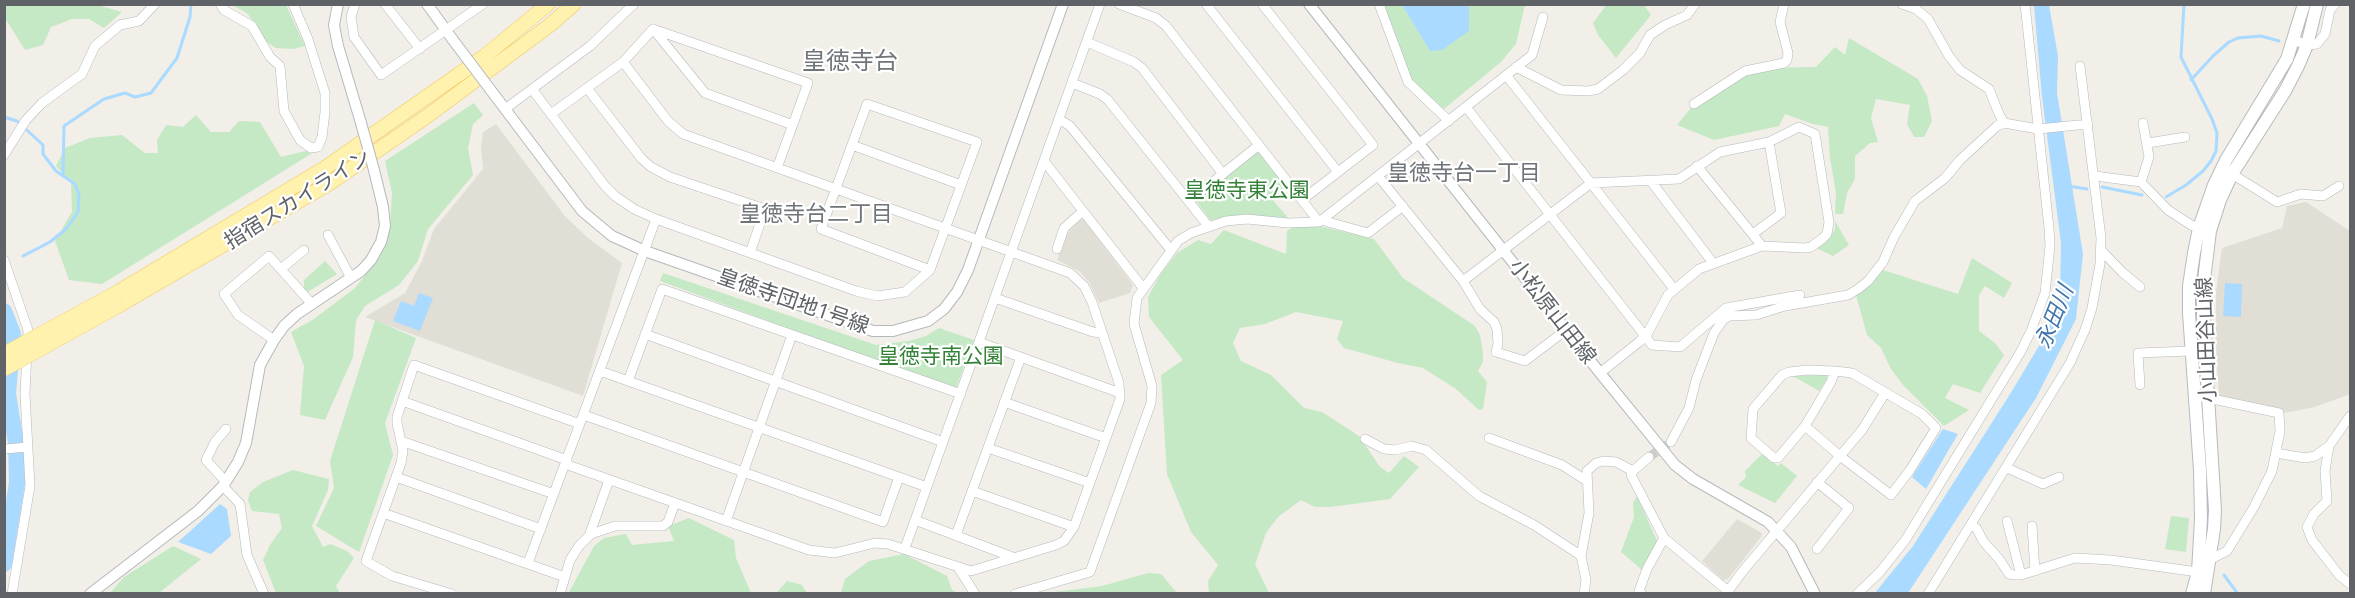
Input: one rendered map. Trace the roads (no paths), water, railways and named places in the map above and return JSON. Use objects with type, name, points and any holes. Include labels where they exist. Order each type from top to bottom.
[{"type":"main road","name":"指宿スカイライン","points":[[4,369],[325,168],[484,56],[548,4]]},
{"type":"main road","name":"指宿スカイライン","points":[[4,354],[118,299],[330,183],[426,117],[550,25],[574,4]]},
{"type":"main road","name":"小山田谷山線","points":[[2204,594],[2189,286],[2205,230],[2214,185],[2226,160],[2278,75],[2294,40],[2304,4]]},
{"type":"main road","name":"小山田谷山線","points":[[2192,594],[2204,559],[2215,510],[2203,288],[2205,230],[2232,174],[2285,92],[2307,45],[2317,4]]},
{"type":"street","points":[[4,155],[26,120],[42,104],[82,74],[95,46],[120,25],[139,21],[155,4]]},
{"type":"street","points":[[220,4],[224,10],[252,26],[270,57],[280,66],[284,111],[300,140],[307,146],[318,147],[322,137],[325,93],[308,39],[293,4]]},
{"type":"street","points":[[90,594],[198,511],[225,484],[246,443],[260,365],[274,340],[284,326],[311,303],[351,278],[372,260],[381,242],[385,226],[383,207],[338,46],[334,25],[338,4]]},
{"type":"street","points":[[355,4],[351,17],[354,37],[381,75],[420,50],[450,35],[471,8],[483,4]]},
{"type":"street","points":[[385,4],[420,50]]},
{"type":"street","name":"皇徳寺団地1号線","points":[[426,4],[582,211],[612,236],[645,251],[873,331],[893,332],[928,321],[944,309],[963,281],[1063,4]]},
{"type":"street","points":[[502,105],[532,89],[591,46],[634,4]]},
{"type":"street","points":[[905,548],[1100,4]]},
{"type":"street","points":[[1119,4],[1156,18],[1166,26],[1320,221]]},
{"type":"street","points":[[1206,4],[1338,172]]},
{"type":"street","points":[[1262,4],[1373,145],[1302,200]]},
{"type":"street","name":"小松原山田線","points":[[1309,4],[1675,465],[1707,488],[1761,516],[1777,530],[1791,547],[1815,594]]},
{"type":"street","points":[[1379,4],[1408,82],[1449,121]]},
{"type":"street","points":[[1516,67],[1561,90],[1576,89],[1588,92],[1598,89],[1623,70],[1640,53],[1650,35],[1687,15],[1695,4]]},
{"type":"street","points":[[1694,104],[1745,71],[1784,63],[1787,60],[1780,22],[1784,4]]},
{"type":"street","points":[[1902,4],[1916,9],[1928,19],[1949,56],[1960,70],[1989,89],[2004,123]]},
{"type":"street","points":[[1857,594],[1880,572],[1906,539],[2020,353],[2045,293],[2050,246],[2025,4]]},
{"type":"street","points":[[2294,40],[2307,45],[2317,44],[2325,34],[2330,10],[2335,4]]},
{"type":"street","points":[[1320,221],[1532,55],[1543,17]]},
{"type":"street","points":[[551,114],[623,62],[653,29]]},
{"type":"street","points":[[653,29],[705,93],[793,125]]},
{"type":"street","points":[[653,29],[808,83],[777,168]]},
{"type":"street","points":[[1087,42],[1134,62],[1142,68],[1223,174]]},
{"type":"street","points":[[402,401],[609,480],[815,551],[835,553],[875,543],[888,544],[976,571],[1056,545],[1064,541],[1074,527],[1120,393],[1089,294],[1077,279],[1070,273],[1012,251],[678,131],[623,62]]},
{"type":"street","points":[[1928,594],[2007,468],[2077,349],[2092,308],[2100,264],[2101,238],[2080,66]]},
{"type":"street","points":[[1506,75],[1674,288]]},
{"type":"street","points":[[1072,83],[1100,94],[1108,100],[1209,227]]},
{"type":"street","points":[[587,88],[641,158],[651,167],[670,177],[765,209],[750,253]]},
{"type":"street","points":[[532,89],[615,196],[634,209],[856,291],[877,296],[905,292],[930,270],[977,142],[867,104],[821,229],[930,270]]},
{"type":"street","points":[[1466,107],[1652,345],[1680,347],[1726,308],[1800,295]]},
{"type":"street","points":[[1059,119],[1070,126],[1170,249]]},
{"type":"street","points":[[1671,442],[1692,402],[1696,380],[1703,361],[1714,333],[1723,320],[1729,316],[1756,315],[1785,306],[1848,295],[1858,289],[1868,281],[1883,262],[1894,237],[1915,201],[1945,178],[1988,133],[2004,123],[2038,129],[2088,124]]},
{"type":"street","points":[[2141,182],[2149,157],[2143,123]]},
{"type":"street","points":[[1463,282],[1591,183],[1679,179],[1720,152],[1769,141],[1798,127],[1815,134],[1829,222],[1827,234],[1811,247],[1761,246],[1699,269],[1674,288],[1663,302],[1646,336],[1600,373]]},
{"type":"street","points":[[2148,143],[2186,137]]},
{"type":"street","points":[[1753,234],[1781,213],[1769,141]]},
{"type":"street","points":[[852,145],[961,185]]},
{"type":"street","points":[[1188,201],[1259,145]]},
{"type":"street","points":[[1044,161],[1143,288]]},
{"type":"street","points":[[1697,166],[1761,246]]},
{"type":"street","points":[[2232,174],[2277,201],[2301,194],[2323,196],[2339,186]]},
{"type":"street","points":[[1378,176],[1463,282],[1480,309],[1494,322],[1497,329],[1496,352],[1525,361],[1566,330]]},
{"type":"street","points":[[2095,176],[2141,182],[2158,202],[2191,225],[2205,230]]},
{"type":"street","points":[[1650,180],[1713,263]]},
{"type":"street","points":[[1015,594],[1090,572],[1151,403],[1152,386],[1134,324],[1137,298],[1170,249],[1184,236],[1226,221],[1247,219],[1288,223],[1320,221],[1368,234],[1402,206]]},
{"type":"street","points":[[1057,249],[1064,228],[1083,211]]},
{"type":"street","points":[[528,563],[657,219]]},
{"type":"street","points":[[328,235],[351,278]]},
{"type":"street","points":[[2100,249],[2140,287]]},
{"type":"street","points":[[281,269],[304,250]]},
{"type":"street","points":[[274,340],[238,315],[224,294],[269,256],[311,303]]},
{"type":"street","points":[[4,260],[28,330],[25,394],[30,486],[12,594]]},
{"type":"street","points":[[628,381],[662,289],[960,394]]},
{"type":"street","points":[[995,298],[1093,332],[1102,333]]},
{"type":"street","points":[[645,334],[943,442]]},
{"type":"street","points":[[726,521],[792,335]]},
{"type":"street","points":[[979,342],[1120,393]]},
{"type":"street","points":[[2140,385],[2138,353],[2191,351]]},
{"type":"street","points":[[956,535],[1021,357]]},
{"type":"street","points":[[452,594],[392,576],[366,561],[402,457],[397,423],[414,365],[743,472],[883,522],[899,477]]},
{"type":"street","points":[[1805,426],[1891,495],[1910,470],[1936,428],[1922,414],[1852,373],[1835,371],[1808,370],[1782,375],[1753,410],[1750,435],[1774,458],[1778,458],[1805,426],[1835,371]]},
{"type":"street","points":[[600,371],[927,487]]},
{"type":"street","points":[[1649,458],[1631,475],[1664,538],[1727,592],[1862,430],[1885,393]]},
{"type":"street","points":[[2194,396],[2279,413],[2280,431],[2276,453],[2262,492],[2227,551],[2204,559]]},
{"type":"street","points":[[1004,402],[1106,438]]},
{"type":"street","points":[[2276,453],[2305,458],[2314,456],[2329,446],[2350,416]]},
{"type":"street","points":[[226,429],[215,442],[206,460],[240,504],[247,555],[264,594]]},
{"type":"street","points":[[1489,438],[1562,465],[1587,481]]},
{"type":"street","points":[[1365,439],[1384,449],[1395,450],[1412,446],[1426,450],[1479,496],[1533,525],[1581,556]]},
{"type":"street","points":[[400,441],[554,494]]},
{"type":"street","points":[[2329,446],[2325,471],[2327,501],[2314,514],[2307,527],[2308,534],[2339,575],[2350,584]]},
{"type":"street","points":[[5,448],[28,447]]},
{"type":"street","points":[[988,448],[1090,483]]},
{"type":"street","points":[[1584,594],[1586,584],[1581,556],[1589,513],[1587,471],[1596,463],[1604,461],[1616,462],[1633,471]]},
{"type":"street","points":[[2007,468],[2043,484],[2059,477]]},
{"type":"street","points":[[396,477],[541,529]]},
{"type":"street","points":[[589,536],[609,480]]},
{"type":"street","points":[[1817,482],[1849,508],[1817,549]]},
{"type":"street","points":[[972,491],[1074,527]]},
{"type":"street","points":[[560,594],[573,554],[589,536],[607,527],[663,526],[668,522],[675,503]]},
{"type":"street","points":[[383,513],[565,577]]},
{"type":"street","points":[[915,520],[1015,558]]},
{"type":"street","points":[[2007,521],[2021,575]]},
{"type":"street","points":[[1972,525],[2009,574],[2021,575],[2075,558],[2111,560],[2198,572]]},
{"type":"street","points":[[2032,526],[2035,571]]},
{"type":"street","points":[[1642,594],[1639,591],[1647,569],[1664,538]]},
{"type":"street","points":[[958,567],[975,594]]},
{"type":"water","points":[[1402,5],[1469,5],[1469,31],[1442,50],[1430,51]]},
{"type":"water","name":"永田川","points":[[2034,5],[2049,5],[2058,56],[2057,93],[2083,254],[2076,319],[2036,398],[1908,593],[1874,594],[1913,546],[2007,399],[2042,341],[2060,295],[2061,243],[2042,97]]},
{"type":"water","points":[[2225,283],[2242,284],[2241,317],[2223,316]]},
{"type":"water","points":[[419,293],[433,298],[420,331],[393,321],[401,301],[414,306]]},
{"type":"water","points":[[1943,429],[1958,434],[1926,489],[1912,477]]},
{"type":"water","points":[[220,504],[227,509],[231,536],[211,554],[178,542]]},
{"type":"waterway","points":[[63,175],[64,126],[104,99],[125,93],[135,97],[151,93],[177,58],[190,17],[191,4]]},
{"type":"waterway","points":[[2166,197],[2203,171],[2216,151],[2217,133],[2212,119],[2181,57],[2184,4]]},
{"type":"waterway","points":[[2191,80],[2213,56],[2229,42],[2238,38],[2261,36],[2279,41]]},
{"type":"waterway","points":[[4,83],[4,96]]},
{"type":"waterway","points":[[4,117],[17,121],[43,145],[43,154],[56,171],[75,184],[79,195],[78,212],[66,229],[50,242],[23,256]]},
{"type":"waterway","points":[[2068,186],[2087,189]]},
{"type":"waterway","points":[[2102,187],[2142,195]]},
{"type":"waterway","points":[[4,311],[13,334],[8,394],[16,443],[17,483],[4,564]]},
{"type":"waterway","points":[[2224,575],[2238,594]]},
{"type":"tunnel","points":[[1649,457],[1671,442]]},
{"type":"district","name":"皇徳寺台","points":[[850,62]]},
{"type":"district","name":"皇徳寺台一丁目","points":[[1464,174]]},
{"type":"district","name":"皇徳寺台二丁目","points":[[816,215]]},
{"type":"park label","name":"皇徳寺東公園","points":[[1247,191]]},
{"type":"park label","name":"皇徳寺南公園","points":[[941,357]]}]
